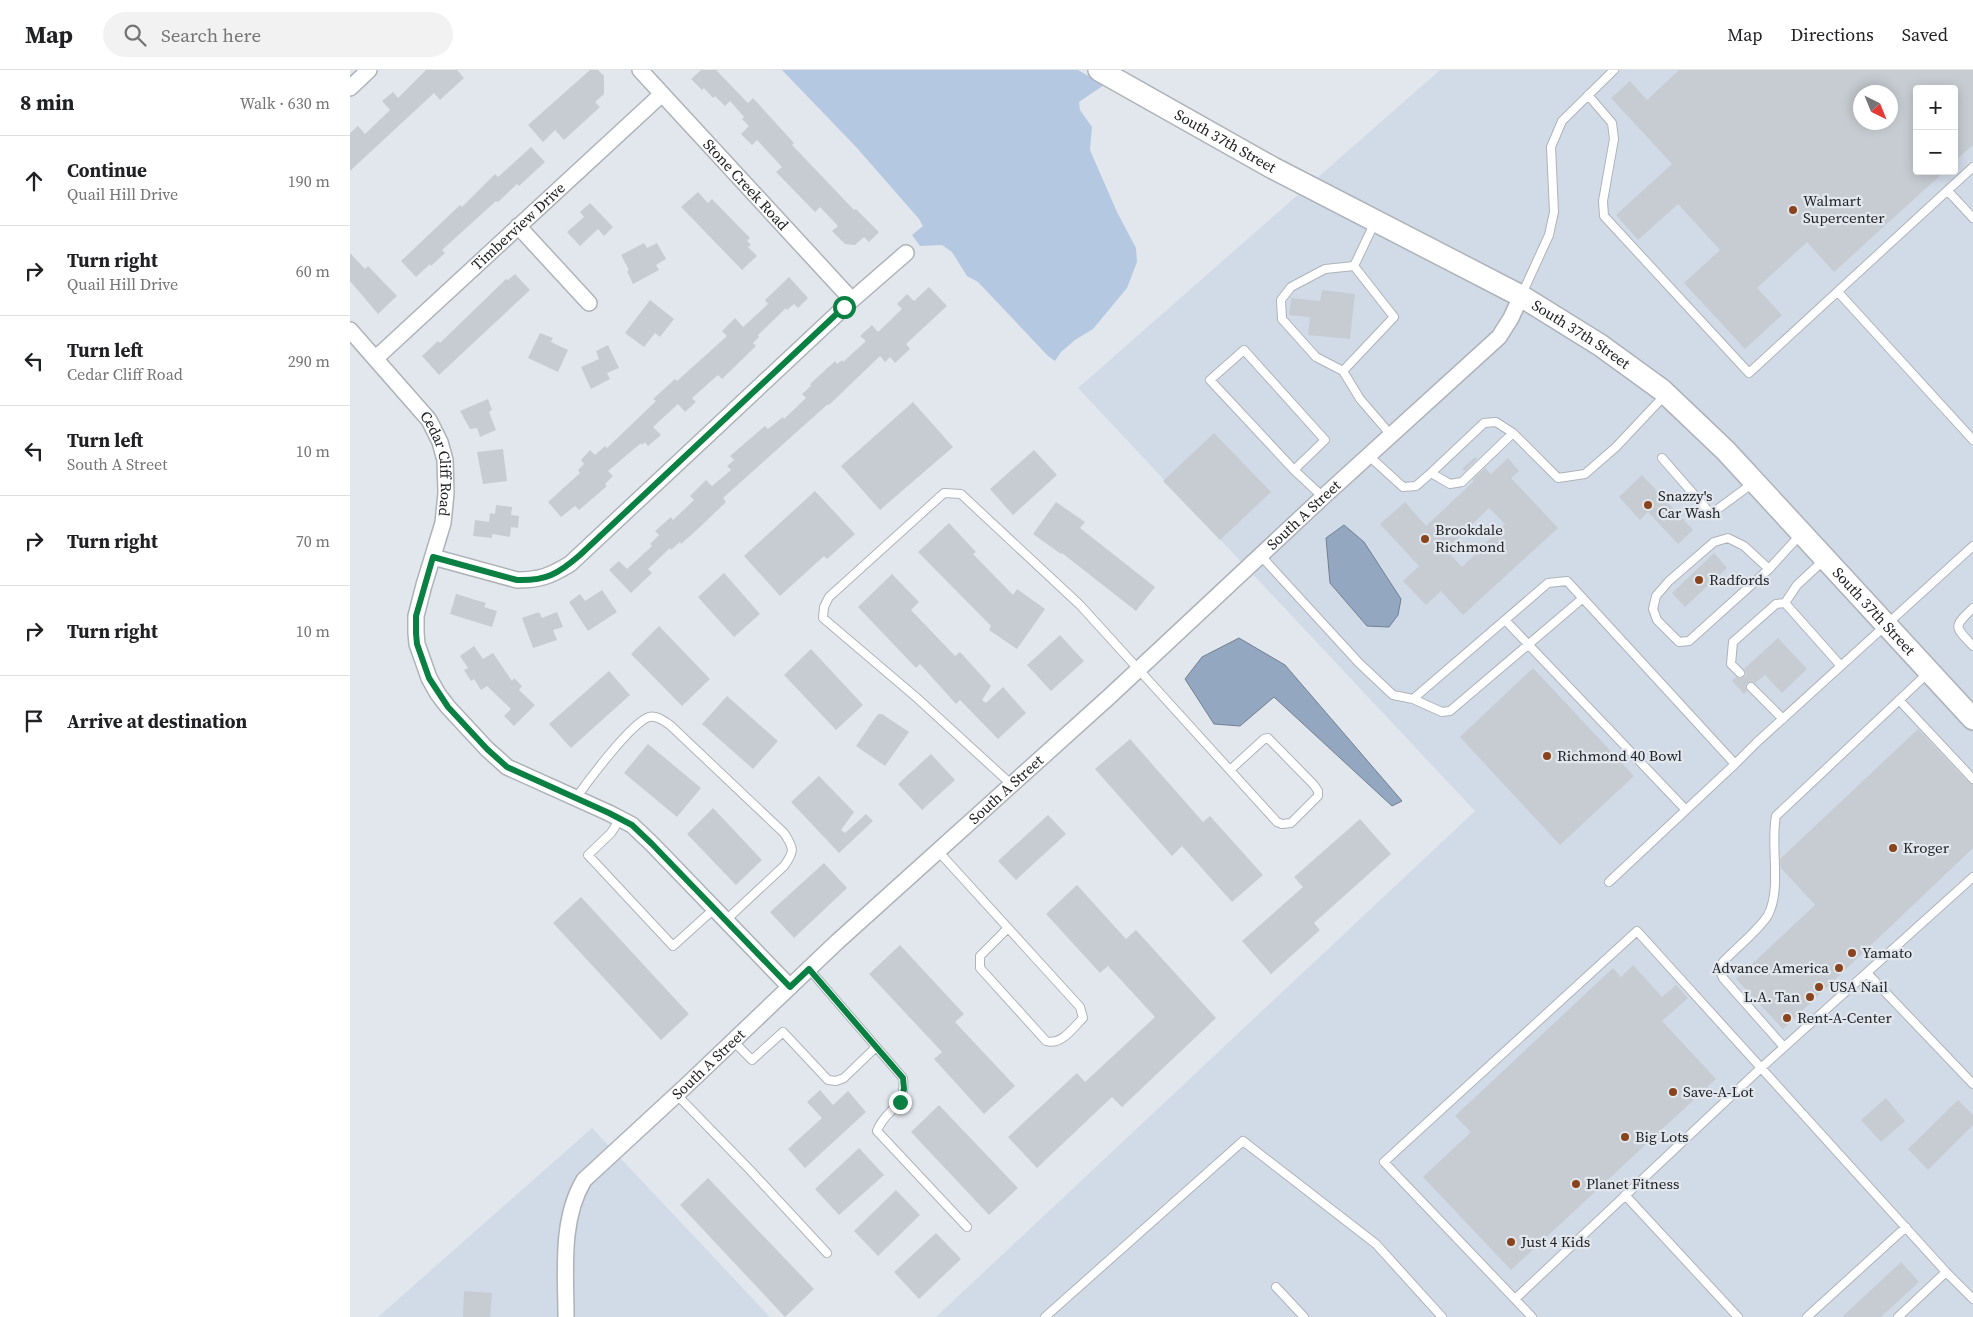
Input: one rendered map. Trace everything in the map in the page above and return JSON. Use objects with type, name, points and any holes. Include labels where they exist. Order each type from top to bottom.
[{"type":"street","points":[[350,88],[370,70]]},
{"type":"street","name":"Stone Creek Road","points":[[640,70],[852,300]]},
{"type":"street","name":"South 37th Street","points":[[1099,70],[1273,168],[1521,296],[1600,346],[1666,394],[1726,451],[1888,624],[1973,719]]},
{"type":"street","name":"Timberview Drive","points":[[376,358],[662,94]]},
{"type":"street","points":[[518,226],[589,303]]},
{"type":"street","points":[[433,557],[517,580],[531,580],[550,576],[580,555],[852,300],[906,253]]},
{"type":"street","name":"South A Street","points":[[566,1317],[568,1224],[577,1191],[584,1180],[677,1095],[809,969],[1499,337],[1511,318],[1521,296]]},
{"type":"street","name":"Cedar Cliff Road","points":[[350,330],[429,420],[440,442],[445,460],[446,493],[443,523],[416,616],[417,644],[429,678],[438,694],[487,749],[507,767],[632,825],[790,987]]},
{"type":"lane","points":[[1521,296],[1549,235],[1554,212],[1551,147],[1562,121],[1614,70]]},
{"type":"lane","points":[[1588,95],[1612,123],[1614,139],[1603,201],[1604,216],[1749,373],[1973,167]]},
{"type":"lane","points":[[1948,191],[1973,218]]},
{"type":"lane","points":[[1354,266],[1376,221]]},
{"type":"lane","points":[[1343,371],[1394,317],[1354,266]]},
{"type":"lane","points":[[1354,266],[1325,268],[1291,287],[1281,300],[1282,319],[1316,356],[1343,371],[1360,399],[1391,435]]},
{"type":"lane","points":[[1838,292],[1973,440]]},
{"type":"lane","points":[[1294,470],[1325,440],[1244,350],[1210,380],[1294,470],[1323,497]]},
{"type":"lane","points":[[1368,456],[1403,487],[1416,486],[1484,423],[1496,422],[1513,433],[1558,478],[1585,474],[1616,447],[1666,394]]},
{"type":"lane","points":[[1432,473],[1450,484],[1462,482],[1513,433]]},
{"type":"lane","points":[[1662,458],[1711,514],[1755,482]]},
{"type":"lane","points":[[1012,785],[917,698],[823,618],[824,607],[829,597],[944,494],[961,494],[1080,605],[1230,770],[1278,822],[1282,824],[1291,823],[1318,796],[1318,791],[1314,785],[1268,738],[1264,739],[1230,770]]},
{"type":"lane","points":[[1769,569],[1744,546],[1728,538],[1714,542],[1669,581],[1656,596],[1653,609],[1657,620],[1679,642],[1689,640],[1769,569],[1802,533]]},
{"type":"lane","points":[[1608,882],[1973,546]]},
{"type":"lane","points":[[1261,556],[1359,663],[1393,695],[1413,699],[1442,712],[1450,711],[1529,646],[1583,598]]},
{"type":"lane","points":[[1740,673],[1731,664],[1734,642],[1776,604],[1785,603],[1797,585],[1826,558]]},
{"type":"lane","points":[[1413,699],[1548,583],[1567,581],[1735,764]]},
{"type":"lane","points":[[1785,603],[1841,666]]},
{"type":"lane","points":[[1973,608],[1960,620],[1958,626],[1959,631],[1973,646]]},
{"type":"lane","points":[[1505,620],[1686,810]]},
{"type":"lane","points":[[1784,1047],[1723,978],[1720,970],[1723,962],[1767,917],[1772,907],[1774,895],[1773,828],[1776,816],[1930,671]]},
{"type":"lane","points":[[1752,687],[1783,719]]},
{"type":"lane","points":[[1899,700],[1973,779]]},
{"type":"lane","points":[[576,798],[594,771],[640,722],[650,717],[660,718],[670,725],[784,833],[792,846],[792,856],[784,866],[725,921]]},
{"type":"lane","points":[[620,819],[611,833],[588,855],[673,946],[714,909]]},
{"type":"lane","points":[[938,852],[1008,928],[1080,1007],[1083,1018],[1060,1041],[1052,1043],[1046,1041],[980,968],[980,956],[1008,928]]},
{"type":"lane","points":[[1515,1299],[1762,1067],[1973,877]]},
{"type":"lane","points":[[1532,1317],[1384,1162],[1637,930],[1946,1272],[1973,1299]]},
{"type":"lane","points":[[809,969],[903,1078],[904,1089],[900,1102],[881,1122],[877,1131],[966,1227]]},
{"type":"lane","points":[[1867,972],[1973,1084]]},
{"type":"lane","points":[[733,1042],[752,1060],[782,1032],[828,1080],[836,1081],[844,1078],[876,1047]]},
{"type":"lane","points":[[677,1095],[827,1253]]},
{"type":"lane","points":[[1045,1317],[1243,1141],[1376,1244],[1442,1317]]},
{"type":"lane","points":[[1625,1195],[1738,1317]]},
{"type":"lane","points":[[1807,1317],[1906,1227]]},
{"type":"lane","points":[[1898,1317],[1946,1272]]},
{"type":"lane","points":[[1276,1288],[1304,1317]]},
{"type":"shaded area","points":[[782,70],[1078,70],[1104,85],[1079,102],[1080,110],[1092,127],[1090,150],[1117,212],[1136,248],[1137,262],[1127,288],[1093,329],[1075,340],[1061,352],[1055,361],[1048,356],[978,282],[967,276],[952,252],[942,245],[920,246],[912,235],[923,226],[919,219],[857,148]]},
{"type":"shaded area","points":[[1440,70],[1973,70],[1973,1317],[936,1317],[1475,811],[1078,388]]},
{"type":"shaded area","points":[[1344,525],[1364,542],[1401,599],[1398,615],[1389,627],[1367,626],[1330,583],[1326,538]]},
{"type":"shaded area","points":[[1239,638],[1285,665],[1402,801],[1392,806],[1274,697],[1240,726],[1214,724],[1185,679],[1202,657]]},
{"type":"shaded area","points":[[592,1128],[770,1317],[378,1317]]},
{"type":"building","points":[[426,70],[457,70],[464,78],[440,100],[434,93],[350,171],[350,133],[358,126],[365,134],[390,110],[382,101],[393,92],[398,98]]},
{"type":"building","points":[[590,70],[598,70],[604,76],[604,94],[595,102],[600,107],[564,140],[555,130],[543,142],[528,125]]},
{"type":"building","points":[[701,70],[716,70],[748,103],[753,98],[794,143],[792,145],[854,210],[856,209],[879,232],[869,242],[864,237],[855,245],[845,244],[832,231],[838,226],[820,207],[815,212],[776,172],[782,167],[757,140],[752,145],[741,134],[749,126],[730,101],[725,106],[715,96],[713,98],[704,88],[702,90],[691,79]]},
{"type":"building","name":"Walmart Supercenter","points":[[1679,70],[1973,70],[1973,145],[1958,158],[1958,85],[1913,85],[1913,175],[1941,175],[1834,272],[1807,242],[1757,288],[1782,315],[1745,349],[1684,283],[1720,250],[1678,204],[1638,240],[1616,215],[1672,164],[1611,98],[1630,81],[1647,100]]},
{"type":"building","points":[[531,147],[545,162],[519,186],[517,184],[498,202],[496,201],[442,250],[445,253],[416,277],[401,261],[460,205],[462,207],[495,174],[498,177]]},
{"type":"building","points":[[698,192],[708,203],[712,199],[750,238],[747,241],[751,245],[748,247],[757,256],[742,270],[681,207]]},
{"type":"building","points":[[590,203],[613,227],[604,236],[598,229],[580,246],[567,232],[584,217],[580,212]]},
{"type":"building","points":[[644,243],[647,248],[657,243],[666,259],[656,265],[659,270],[633,284],[627,271],[629,270],[621,255]]},
{"type":"building","points":[[350,253],[365,269],[368,266],[397,296],[378,314],[350,281]]},
{"type":"building","points":[[515,274],[530,290],[439,375],[422,356],[438,341],[440,343],[506,279],[508,280]]},
{"type":"building","points":[[789,277],[808,298],[798,308],[794,304],[787,310],[786,308],[758,335],[759,337],[753,343],[756,346],[722,379],[718,375],[692,398],[696,402],[685,412],[678,404],[653,427],[661,435],[648,446],[645,442],[642,445],[641,443],[608,471],[613,476],[605,484],[607,486],[579,510],[575,506],[561,517],[548,502],[580,473],[578,470],[584,464],[581,460],[590,450],[595,455],[605,446],[607,448],[656,401],[653,399],[675,379],[677,381],[727,336],[722,331],[735,318],[743,327],[768,304],[765,300]]},
{"type":"building","points":[[929,287],[947,306],[906,344],[910,349],[895,363],[890,357],[885,362],[880,356],[829,405],[723,498],[726,502],[700,527],[681,544],[680,542],[671,550],[670,548],[648,569],[652,573],[631,593],[609,570],[619,561],[627,569],[652,546],[650,544],[659,535],[655,531],[671,517],[673,520],[694,500],[690,496],[706,480],[712,486],[731,470],[727,466],[734,460],[730,456],[765,426],[768,429],[783,417],[784,419],[806,398],[802,394],[811,386],[810,384],[835,361],[837,364],[842,360],[843,362],[866,341],[860,336],[872,325],[878,332],[902,309],[897,304],[907,294],[914,301]]},
{"type":"building","points":[[1322,290],[1355,294],[1350,339],[1308,335],[1310,317],[1289,315],[1291,298],[1320,301]]},
{"type":"building","points":[[650,300],[674,319],[660,337],[655,333],[644,347],[625,333]]},
{"type":"building","points":[[540,333],[553,338],[551,342],[568,350],[558,372],[528,358]]},
{"type":"building","points":[[608,345],[619,368],[607,373],[610,379],[591,389],[581,367],[599,359],[596,351]]},
{"type":"building","points":[[488,399],[492,410],[489,412],[496,430],[480,437],[477,428],[470,429],[460,411]]},
{"type":"building","points":[[913,402],[953,447],[880,510],[841,466]]},
{"type":"building","points":[[1214,433],[1271,492],[1220,540],[1163,481]]},
{"type":"building","points":[[503,449],[507,481],[483,484],[477,452]]},
{"type":"building","points":[[1034,450],[1057,475],[1013,515],[990,489]]},
{"type":"building","points":[[1475,457],[1477,459],[1465,471],[1462,469]]},
{"type":"building","name":"Brookdale Richmond","points":[[1508,458],[1519,471],[1511,478],[1558,528],[1463,615],[1441,591],[1426,605],[1403,581],[1419,566],[1380,524],[1405,502],[1426,526],[1474,481],[1472,480],[1485,468],[1491,474]],"holes":[[[1489,508],[1505,524],[1462,567],[1446,550]]]},
{"type":"building","name":"Snazzy's Car Wash","points":[[1642,475],[1693,530],[1678,544],[1648,512],[1640,520],[1619,497]]},
{"type":"building","points":[[815,491],[855,534],[827,559],[824,556],[780,596],[744,556]]},
{"type":"building","points":[[1056,502],[1085,522],[1080,528],[1155,587],[1136,611],[1062,553],[1033,534]]},
{"type":"building","points":[[496,505],[512,507],[511,515],[519,516],[518,528],[511,527],[510,537],[492,534],[492,538],[473,536],[475,520],[489,522],[490,513],[495,514]]},
{"type":"building","points":[[949,523],[976,552],[973,554],[1013,595],[1017,589],[1045,609],[1017,649],[989,630],[991,626],[918,552]]},
{"type":"building","name":"Radfords","points":[[1714,553],[1727,568],[1685,607],[1672,593]]},
{"type":"building","points":[[724,573],[760,614],[734,637],[698,597]]},
{"type":"building","points":[[892,574],[919,602],[911,610],[955,656],[960,652],[991,686],[982,700],[986,703],[1003,687],[1026,713],[998,739],[960,700],[956,704],[920,664],[916,668],[858,607]]},
{"type":"building","points":[[602,590],[617,612],[588,631],[569,602],[580,594],[585,601]]},
{"type":"building","points":[[456,594],[486,603],[484,607],[497,611],[492,627],[450,614]]},
{"type":"building","points":[[539,612],[542,618],[557,612],[563,627],[553,630],[557,640],[533,648],[522,618]]},
{"type":"building","points":[[659,626],[710,679],[682,706],[631,654]]},
{"type":"building","points":[[1060,635],[1084,661],[1051,691],[1027,665]]},
{"type":"building","points":[[1778,638],[1807,669],[1782,693],[1765,675],[1755,683],[1747,683],[1747,691],[1744,694],[1732,681],[1736,677],[1744,677],[1746,674],[1744,669]]},
{"type":"building","points":[[474,646],[483,659],[493,653],[512,681],[514,678],[522,686],[519,690],[535,705],[514,726],[504,716],[511,709],[487,686],[481,690],[474,679],[471,681],[464,670],[468,668],[460,656]]},
{"type":"building","points":[[811,649],[863,705],[836,730],[784,675]]},
{"type":"building","name":"Richmond 40 Bowl","points":[[1533,668],[1634,776],[1560,845],[1460,737]]},
{"type":"building","points":[[609,671],[630,695],[571,748],[549,724]]},
{"type":"building","points":[[727,696],[778,741],[753,769],[702,724]]},
{"type":"building","points":[[878,714],[882,714],[909,732],[885,766],[856,746]]},
{"type":"building","points":[[1918,729],[1969,783],[1973,784],[1973,848],[1783,1029],[1736,979],[1815,905],[1781,868],[1780,859]]},
{"type":"building","points":[[1130,739],[1203,822],[1210,816],[1263,875],[1232,902],[1182,846],[1172,856],[1095,769]]},
{"type":"building","points":[[648,744],[701,788],[677,817],[624,773]]},
{"type":"building","points":[[931,754],[955,780],[922,810],[898,784]]},
{"type":"building","points":[[819,776],[854,812],[841,830],[845,833],[866,814],[873,821],[839,853],[791,802]]},
{"type":"building","points":[[713,808],[762,860],[736,885],[687,834]]},
{"type":"building","points":[[1048,815],[1066,834],[1016,880],[998,861]]},
{"type":"building","points":[[1360,819],[1391,854],[1314,923],[1320,930],[1271,974],[1242,941],[1303,887],[1294,877]]},
{"type":"building","points":[[824,863],[847,888],[794,938],[770,912]]},
{"type":"building","points":[[1077,885],[1126,939],[1136,930],[1216,1018],[1122,1107],[1112,1097],[1037,1168],[1008,1137],[1077,1073],[1085,1082],[1155,1017],[1108,966],[1100,973],[1046,914]]},
{"type":"building","points":[[581,897],[689,1014],[661,1040],[553,923]]},
{"type":"building","points":[[900,945],[964,1014],[955,1022],[1015,1086],[984,1114],[934,1059],[942,1052],[869,974]]},
{"type":"building","points":[[1633,965],[1662,997],[1676,985],[1688,998],[1662,1021],[1716,1079],[1511,1270],[1423,1177],[1471,1132],[1455,1116],[1613,968],[1621,977]]},
{"type":"building","points":[[820,1090],[833,1105],[848,1091],[866,1112],[805,1168],[788,1149],[822,1118],[807,1102]]},
{"type":"building","points":[[1886,1098],[1905,1121],[1881,1142],[1861,1120]]},
{"type":"building","points":[[1958,1100],[1973,1115],[1973,1125],[1928,1170],[1908,1149]]},
{"type":"building","points":[[939,1105],[1018,1188],[989,1215],[911,1132]]},
{"type":"building","points":[[859,1148],[884,1175],[839,1215],[815,1189]]},
{"type":"building","points":[[708,1178],[814,1289],[785,1317],[680,1205]]},
{"type":"building","points":[[896,1190],[920,1215],[878,1256],[854,1231]]},
{"type":"building","points":[[936,1233],[961,1259],[919,1299],[894,1272]]},
{"type":"building","points":[[1901,1262],[1919,1282],[1881,1317],[1842,1317]]},
{"type":"building","points":[[464,1291],[492,1293],[490,1317],[463,1317]]},
{"type":"place","name":"Walmart Supercenter","points":[[1793,210]]},
{"type":"place","name":"Snazzy's Car Wash","points":[[1648,505]]},
{"type":"place","name":"Brookdale Richmond","points":[[1425,539]]},
{"type":"place","name":"Radfords","points":[[1699,580]]},
{"type":"place","name":"Richmond 40 Bowl","points":[[1547,756]]},
{"type":"place","name":"Kroger","points":[[1893,848]]},
{"type":"place","name":"Yamato","points":[[1852,953]]},
{"type":"place","name":"Advance America","points":[[1839,968]]},
{"type":"place","name":"USA Nail","points":[[1819,987]]},
{"type":"place","name":"L.A. Tan","points":[[1810,997]]},
{"type":"place","name":"Rent-A-Center","points":[[1787,1018]]},
{"type":"place","name":"Save-A-Lot","points":[[1673,1092]]},
{"type":"place","name":"Big Lots","points":[[1625,1137]]},
{"type":"place","name":"Planet Fitness","points":[[1576,1184]]},
{"type":"place","name":"Just 4 Kids","points":[[1511,1242]]},
{"type":"route","points":[[844,307],[570,564],[550,576],[531,580],[517,580],[433,557],[416,616],[416,633],[417,644],[429,678],[438,694],[487,749],[507,767],[632,825],[790,987],[809,969],[903,1078],[904,1089],[900,1102]]}]
